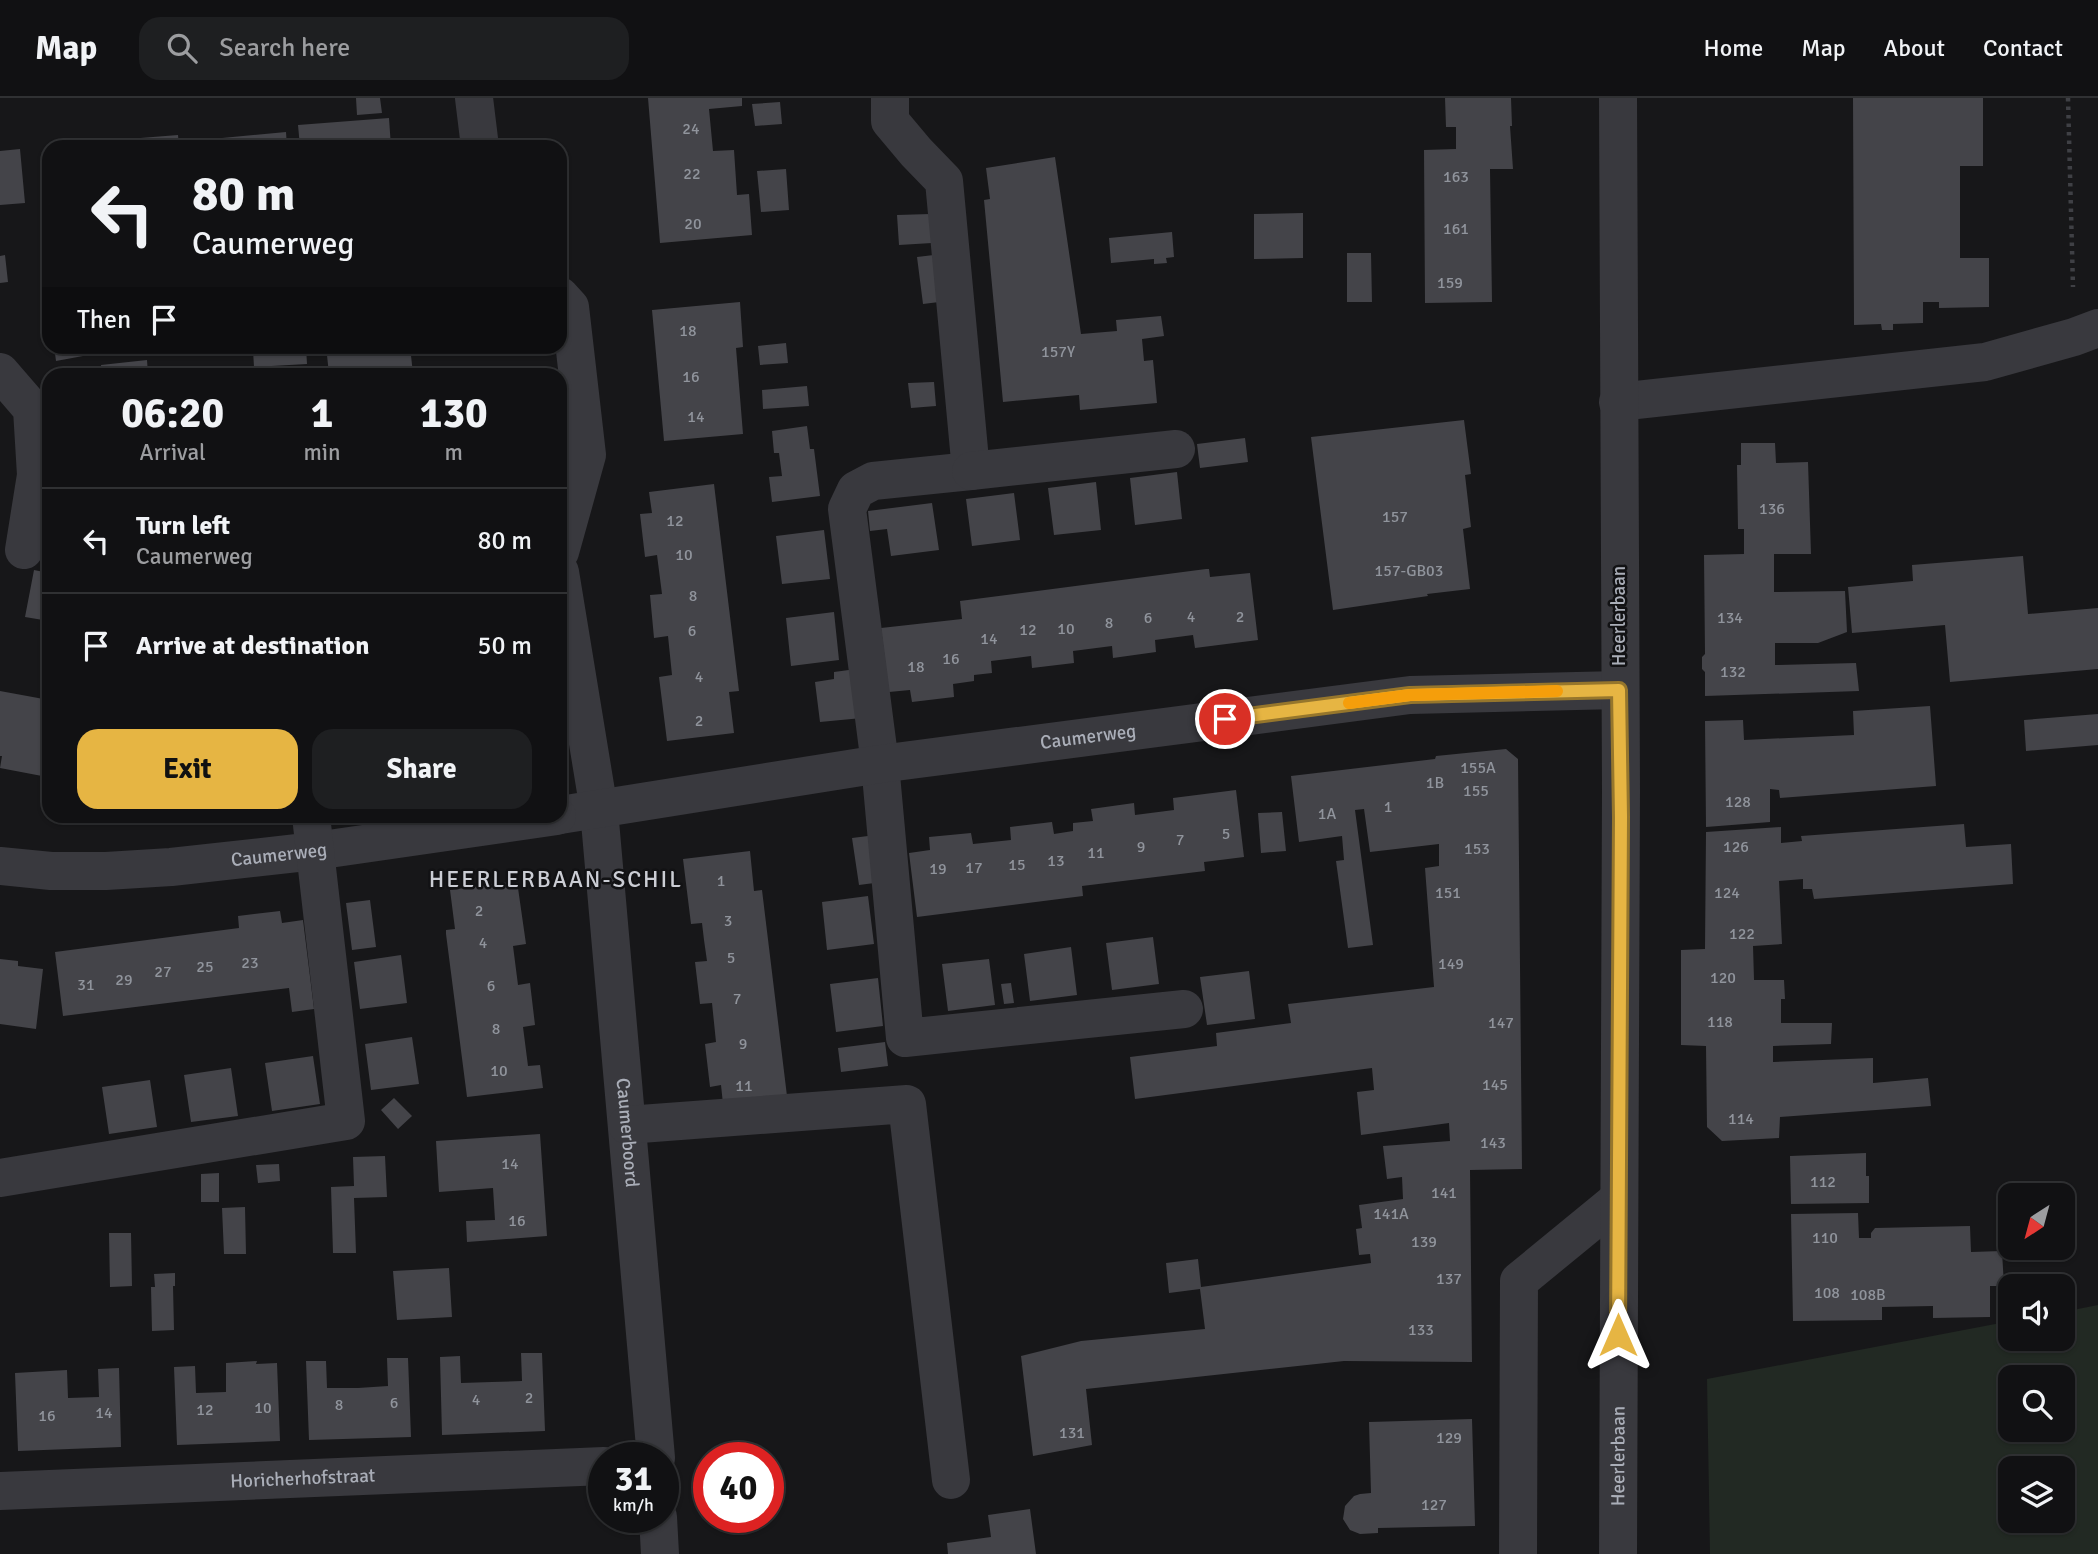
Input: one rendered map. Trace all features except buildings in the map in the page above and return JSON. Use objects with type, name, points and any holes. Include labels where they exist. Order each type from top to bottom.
[{"type":"street","points":[[474,98],[479,140]]},
{"type":"street","points":[[890,98],[890,121],[944,181],[971,471]]},
{"type":"street","name":"Heerlerbaan","points":[[1618,98],[1621,817],[1618,1554]]},
{"type":"street","points":[[567,304],[570,307],[587,456],[567,527]]},
{"type":"street","points":[[1618,402],[1985,362],[2086,332]]},
{"type":"street","points":[[0,372],[32,409],[36,475],[24,550]]},
{"type":"street","points":[[1176,449],[873,481],[856,491],[847,509],[880,764],[905,1038],[1184,1009]]},
{"type":"street","name":"Caumerboord","points":[[567,615],[599,810],[655,1442]]},
{"type":"street","name":"Caumerweg","points":[[567,814],[880,764],[1410,695],[1619,690]]},
{"type":"street","name":"Caumerweg","points":[[0,866],[51,871],[171,867],[313,833],[449,823]]},
{"type":"street","points":[[0,1178],[346,1121],[313,833]]},
{"type":"street","points":[[627,1125],[907,1104],[951,1480]]},
{"type":"street","points":[[1518,1554],[1519,1281],[1619,1199]]},
{"type":"street","name":"Horicherhofstraat","points":[[0,1491],[588,1467]]},
{"type":"street","points":[[659,1533],[660,1554]]},
{"type":"path","points":[[2068,98],[2086,332]]},
{"type":"shaded area","points":[[2098,1305],[2098,1554],[1710,1554],[1707,1379],[1998,1323],[1998,1351],[2075,1351],[2075,1310]]},
{"type":"slow traffic","points":[[1349,703],[1410,695],[1557,691]]},
{"type":"district","name":"HEERLERBAAN-SCHIL","points":[[556,879]]},
{"type":"route","points":[[1225,719],[1410,695],[1619,690],[1621,817],[1618,1335]]}]
